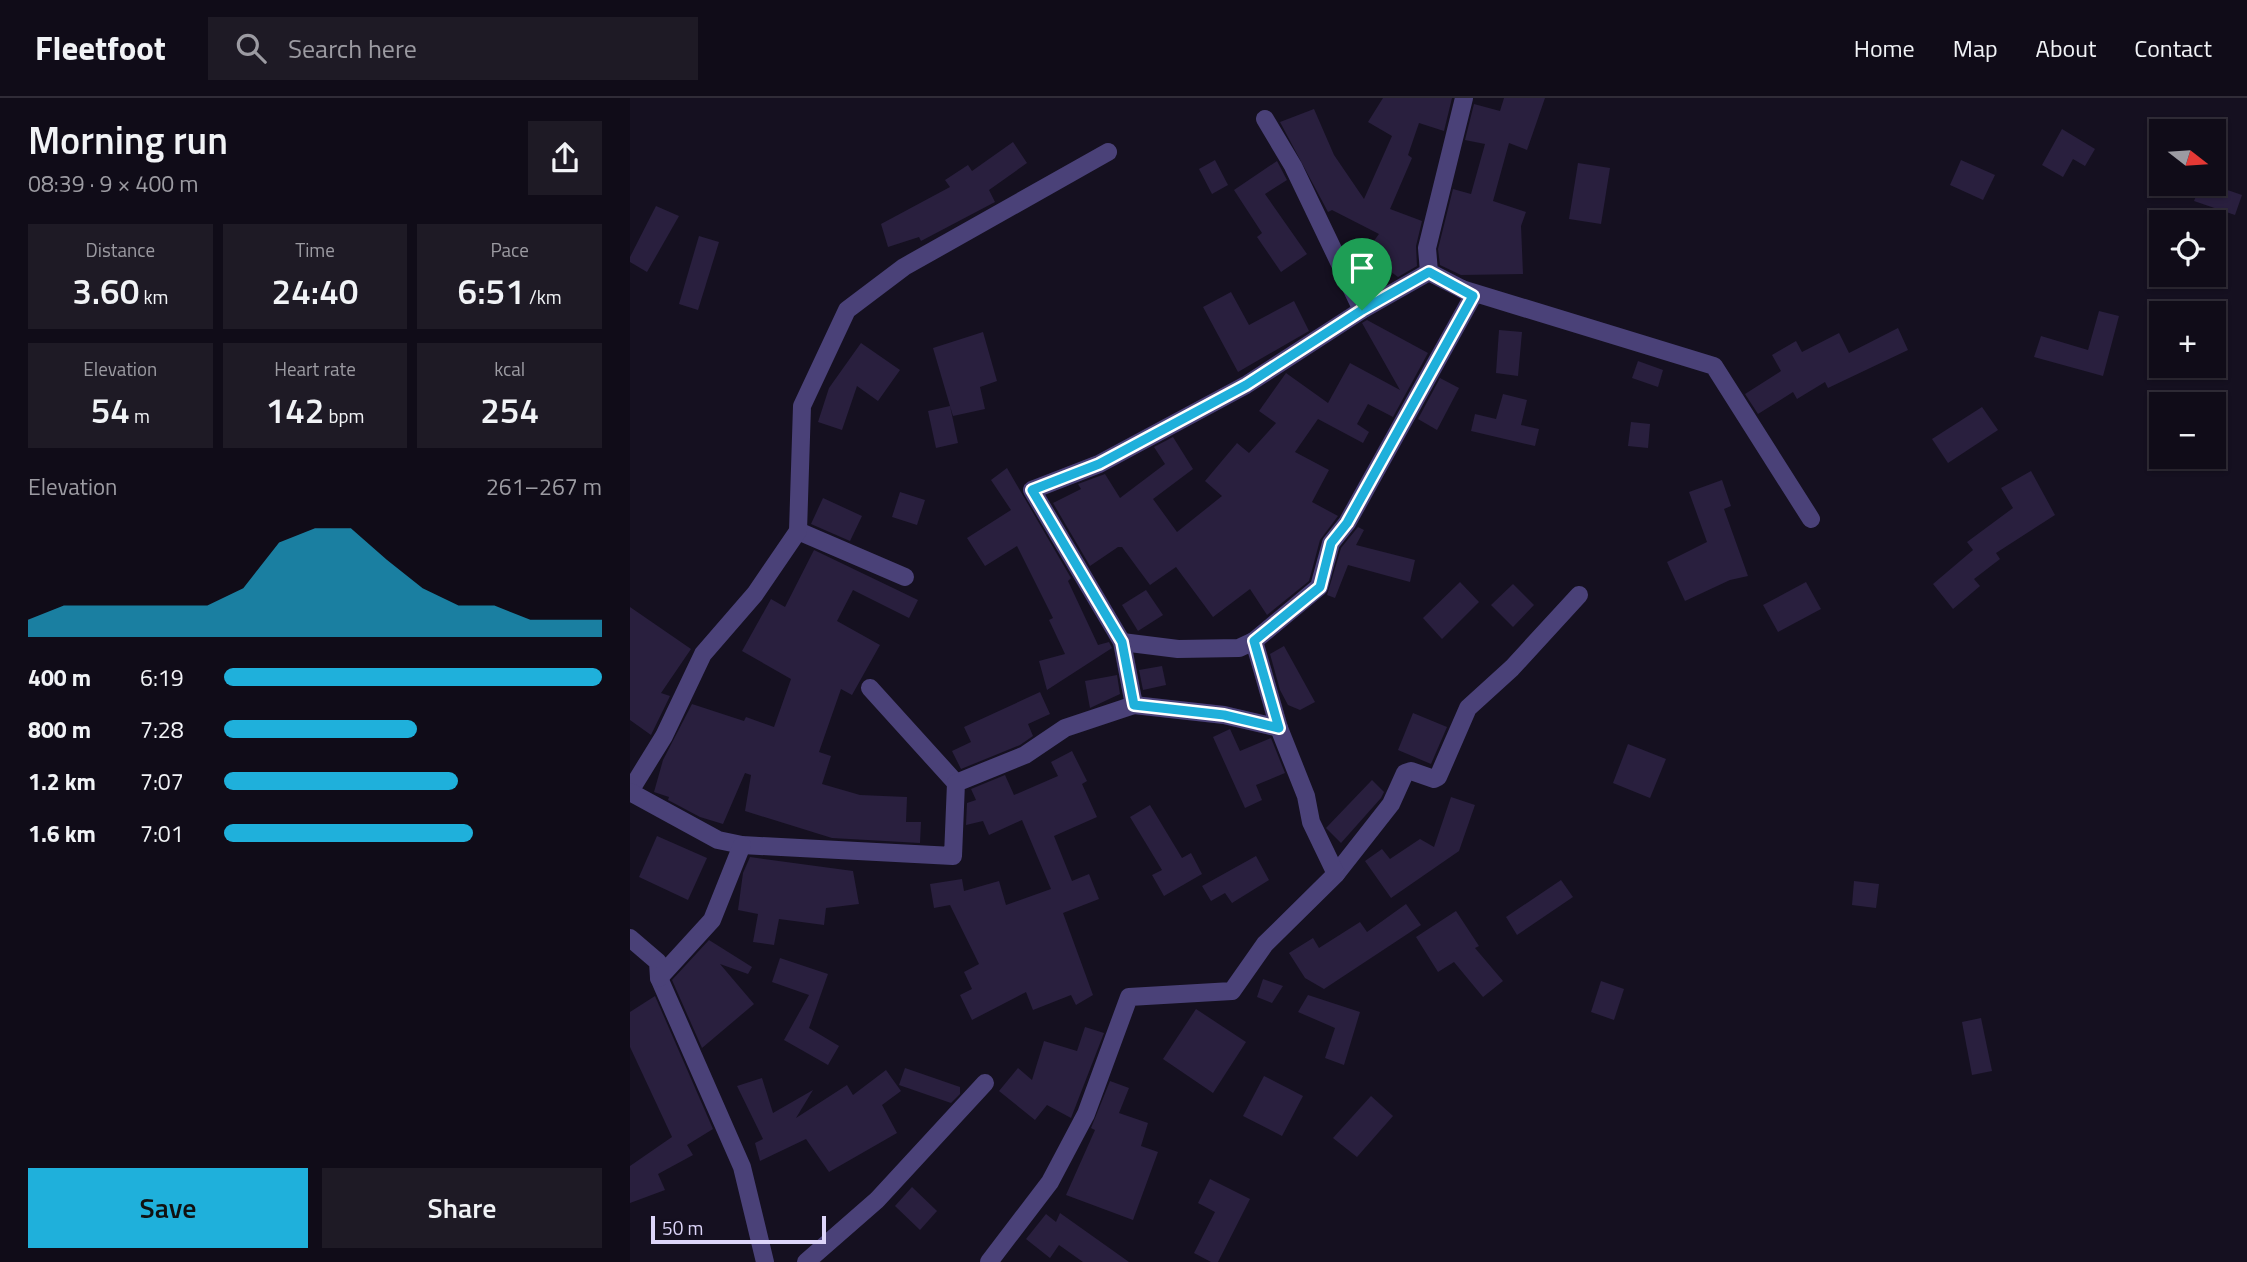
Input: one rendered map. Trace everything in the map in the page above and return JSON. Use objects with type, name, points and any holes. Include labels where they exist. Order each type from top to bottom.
[{"type":"street","points":[[1429,272],[1427,248],[1464,98]]},
{"type":"street","points":[[1265,119],[1293,166],[1362,310]]},
{"type":"street","points":[[870,688],[956,783],[953,856],[742,845],[718,840],[630,791],[664,736],[703,654],[755,594],[799,531],[802,406],[847,310],[904,267],[1108,152]]},
{"type":"street","points":[[1122,642],[1178,649],[1240,648],[1254,641],[1320,587],[1331,543],[1347,523],[1473,296],[1429,272]]},
{"type":"street","points":[[1134,705],[1122,642],[1032,490],[1099,464],[1246,385],[1362,310],[1429,272]]},
{"type":"street","points":[[1462,289],[1714,366],[1811,519]]},
{"type":"street","points":[[799,531],[905,577]]},
{"type":"street","points":[[989,1262],[1056,1171],[1086,1114],[1129,997],[1231,991],[1265,944],[1336,874],[1391,804],[1405,773],[1411,771],[1434,779],[1438,777],[1468,708],[1512,668],[1580,595]]},
{"type":"street","points":[[1254,641],[1279,728],[1306,796],[1311,822],[1336,874]]},
{"type":"street","points":[[956,783],[1025,755],[1065,728],[1134,705],[1224,715],[1279,728]]},
{"type":"street","points":[[659,978],[712,920],[742,845]]},
{"type":"street","points":[[630,938],[658,962],[659,978],[742,1167],[765,1262]]},
{"type":"street","points":[[806,1262],[877,1200],[985,1083]]},
{"type":"building","points":[[1383,98],[1452,98],[1444,131],[1419,123],[1408,155],[1412,158],[1390,209],[1422,221],[1416,246],[1417,266],[1398,277],[1365,253],[1379,234],[1332,210],[1328,212],[1280,122],[1314,109],[1334,155],[1364,199],[1392,136],[1368,122]]},
{"type":"building","points":[[1504,98],[1545,98],[1527,150],[1509,143],[1493,201],[1526,212],[1521,226],[1523,274],[1461,275],[1440,265],[1438,249],[1453,189],[1471,194],[1485,144],[1465,140],[1474,104],[1500,111]]},
{"type":"building","points":[[2062,129],[2095,149],[2085,166],[2073,159],[2063,177],[2042,165]]},
{"type":"building","points":[[1013,142],[1027,163],[989,190],[995,202],[921,241],[919,237],[888,247],[881,224],[950,187],[945,180],[968,165],[972,171]]},
{"type":"building","points":[[1215,160],[1228,185],[1212,194],[1199,169]]},
{"type":"building","points":[[1961,160],[1995,175],[1983,200],[1950,185]]},
{"type":"building","points":[[1277,161],[1287,180],[1265,194],[1307,254],[1281,272],[1257,237],[1262,233],[1234,190]]},
{"type":"building","points":[[1578,163],[1610,168],[1601,224],[1569,219]]},
{"type":"building","points":[[2226,190],[2242,195],[2235,215],[2194,201],[2196,196],[2226,196]]},
{"type":"building","points":[[656,206],[679,216],[647,272],[630,262],[630,257]]},
{"type":"building","points":[[699,236],[719,242],[698,310],[679,304]]},
{"type":"building","points":[[1231,292],[1249,325],[1294,301],[1309,331],[1238,372],[1203,307]]},
{"type":"building","points":[[2099,311],[2119,316],[2103,376],[2034,357],[2041,336],[2088,350]]},
{"type":"building","points":[[1367,320],[1428,353],[1393,417],[1368,404],[1357,424],[1369,432],[1363,443],[1318,419],[1295,452],[1329,470],[1312,502],[1338,516],[1320,540],[1309,581],[1267,615],[1250,589],[1213,617],[1176,567],[1150,585],[1122,547],[1090,566],[1053,503],[1081,489],[1078,484],[1105,474],[1120,498],[1165,464],[1154,447],[1173,437],[1193,469],[1153,499],[1177,532],[1222,496],[1205,481],[1237,443],[1249,453],[1276,423],[1259,411],[1286,373],[1328,403],[1350,363],[1400,390],[1362,323]]},
{"type":"building","points":[[1898,328],[1908,350],[1828,388],[1825,382],[1797,399],[1793,392],[1758,414],[1745,394],[1781,371],[1772,355],[1796,341],[1802,352],[1839,333],[1849,353]]},
{"type":"building","points":[[1499,330],[1522,332],[1518,376],[1496,373]]},
{"type":"building","points":[[983,332],[997,381],[980,387],[985,409],[953,416],[933,348]]},
{"type":"building","points":[[861,343],[900,370],[878,401],[857,386],[842,430],[818,422],[829,388]]},
{"type":"building","points":[[1638,361],[1663,370],[1658,387],[1632,378]]},
{"type":"building","points":[[1440,378],[1459,388],[1437,430],[1418,419]]},
{"type":"building","points":[[1503,394],[1527,400],[1521,425],[1539,429],[1535,446],[1471,431],[1475,414],[1496,419]]},
{"type":"building","points":[[950,406],[958,443],[936,448],[928,411]]},
{"type":"building","points":[[1982,407],[1998,430],[1948,463],[1932,439]]},
{"type":"building","points":[[1631,422],[1650,424],[1648,448],[1628,446]]},
{"type":"building","points":[[1007,468],[1071,578],[1068,581],[1098,645],[1109,642],[1112,648],[1047,690],[1039,661],[1065,654],[1049,620],[1053,618],[1017,546],[985,566],[967,538],[1011,510],[991,480]]},
{"type":"building","points":[[2031,471],[2055,515],[1996,553],[2000,559],[1974,579],[1980,586],[1953,609],[1933,584],[1973,550],[1967,542],[2013,508],[2001,488]]},
{"type":"building","points":[[1722,480],[1731,506],[1724,509],[1748,576],[1730,580],[1685,601],[1667,562],[1707,542],[1689,492]]},
{"type":"building","points":[[900,492],[925,500],[917,525],[892,517]]},
{"type":"building","points":[[823,498],[862,516],[850,541],[811,524]]},
{"type":"building","points":[[1358,527],[1364,530],[1356,545],[1415,560],[1410,582],[1348,565],[1335,598],[1327,595],[1341,548]]},
{"type":"building","points":[[814,550],[918,600],[909,618],[853,590],[837,621],[880,645],[852,695],[841,689],[819,752],[831,756],[822,784],[860,795],[907,797],[906,822],[921,822],[920,843],[832,838],[745,811],[751,775],[745,773],[723,824],[700,817],[668,800],[669,797],[654,792],[663,760],[692,704],[744,721],[746,717],[774,727],[791,679],[742,651],[771,599],[785,607]]},
{"type":"building","points":[[1460,582],[1479,602],[1442,639],[1423,618]]},
{"type":"building","points":[[1806,582],[1821,609],[1778,632],[1763,605]]},
{"type":"building","points":[[1513,584],[1534,605],[1513,627],[1491,605]]},
{"type":"building","points":[[1146,590],[1163,615],[1138,631],[1122,605]]},
{"type":"building","points":[[630,607],[691,649],[661,693],[670,696],[651,735],[630,720]]},
{"type":"building","points":[[1284,646],[1315,702],[1300,710],[1288,705],[1280,690],[1270,654]]},
{"type":"building","points":[[1162,666],[1166,685],[1143,690],[1139,670]]},
{"type":"building","points":[[1117,675],[1120,694],[1090,708],[1085,681]]},
{"type":"building","points":[[1040,692],[1050,714],[1028,724],[1033,736],[1020,745],[961,769],[952,751],[971,742],[964,727]]},
{"type":"building","points":[[1413,713],[1447,727],[1431,764],[1398,750]]},
{"type":"building","points":[[1230,729],[1240,751],[1271,738],[1285,773],[1256,785],[1262,800],[1245,808],[1213,737]]},
{"type":"building","points":[[1628,744],[1666,759],[1650,798],[1613,783]]},
{"type":"building","points":[[1072,751],[1087,781],[1082,784],[1097,817],[1054,836],[1072,881],[1089,874],[1099,899],[1063,913],[1093,995],[1076,1005],[1071,995],[1033,1010],[1026,992],[972,1020],[960,995],[972,989],[964,972],[979,964],[950,905],[934,908],[930,884],[962,879],[964,891],[999,881],[1006,905],[1051,889],[1022,820],[989,835],[983,821],[966,825],[967,803],[976,800],[971,789],[1005,775],[1014,795],[1058,776],[1051,762]]},
{"type":"building","points":[[1372,780],[1384,792],[1341,843],[1326,828]]},
{"type":"building","points":[[1451,797],[1475,805],[1459,851],[1391,898],[1365,861],[1382,849],[1390,859],[1420,839],[1434,847]]},
{"type":"building","points":[[1150,805],[1182,858],[1191,853],[1202,874],[1164,896],[1152,875],[1162,870],[1130,817]]},
{"type":"building","points":[[657,836],[707,858],[688,900],[639,877]]},
{"type":"building","points":[[1256,856],[1269,880],[1232,903],[1225,893],[1211,901],[1202,886]]},
{"type":"building","points":[[750,857],[853,871],[859,904],[826,908],[824,925],[779,919],[774,945],[753,942],[758,914],[738,910],[743,873]]},
{"type":"building","points":[[1561,880],[1573,897],[1517,935],[1506,917]]},
{"type":"building","points":[[1854,881],[1879,884],[1876,908],[1852,905]]},
{"type":"building","points":[[1406,904],[1421,925],[1324,989],[1305,978],[1289,953],[1313,938],[1319,948],[1360,922],[1367,932]]},
{"type":"building","points":[[1456,911],[1479,946],[1475,948],[1503,981],[1483,997],[1454,962],[1438,972],[1416,937]]},
{"type":"building","points":[[709,940],[752,967],[748,974],[720,964],[754,1004],[702,1048],[672,980]]},
{"type":"building","points":[[780,958],[828,974],[809,1028],[839,1046],[828,1065],[784,1040],[809,995],[772,982]]},
{"type":"building","points":[[1263,979],[1283,986],[1272,1003],[1257,997]]},
{"type":"building","points":[[1601,981],[1624,989],[1614,1020],[1591,1012]]},
{"type":"building","points":[[1308,995],[1360,1012],[1344,1065],[1325,1058],[1335,1028],[1298,1012]]},
{"type":"building","points":[[655,996],[713,1129],[687,1145],[693,1155],[658,1174],[665,1190],[630,1203],[630,1166],[672,1137],[630,1047],[630,1012]]},
{"type":"building","points":[[1196,1009],[1246,1042],[1213,1093],[1163,1059]]},
{"type":"building","points":[[1981,1018],[1992,1071],[1972,1075],[1962,1022]]},
{"type":"building","points":[[1085,1027],[1104,1033],[1071,1118],[1047,1105],[1035,1120],[999,1091],[1018,1068],[1032,1080],[1044,1041],[1077,1051]]},
{"type":"building","points":[[905,1068],[960,1087],[960,1094],[951,1103],[899,1085]]},
{"type":"building","points":[[886,1070],[901,1091],[882,1105],[897,1133],[829,1172],[806,1139],[760,1161],[755,1143],[763,1139],[737,1086],[762,1078],[773,1113],[813,1090],[796,1118],[847,1085],[853,1095]]},
{"type":"building","points":[[1264,1076],[1303,1096],[1282,1136],[1243,1116]]},
{"type":"building","points":[[1110,1081],[1129,1088],[1119,1113],[1148,1123],[1141,1146],[1158,1152],[1133,1220],[1066,1195],[1095,1130],[1091,1128]]},
{"type":"building","points":[[1371,1096],[1393,1116],[1357,1157],[1333,1138]]},
{"type":"building","points":[[1210,1179],[1250,1199],[1218,1262],[1211,1262],[1194,1253],[1215,1212],[1198,1203]]},
{"type":"building","points":[[912,1187],[937,1211],[920,1230],[895,1206]]},
{"type":"building","points":[[1060,1213],[1129,1262],[1083,1262],[1059,1245],[1050,1258],[1026,1239],[1046,1214],[1056,1222]]},
{"type":"route","points":[[1429,272],[1473,296],[1347,523],[1331,543],[1320,587],[1254,641],[1279,728],[1224,715],[1134,705],[1122,642],[1032,490],[1099,464],[1246,385],[1362,310],[1429,272]]}]
